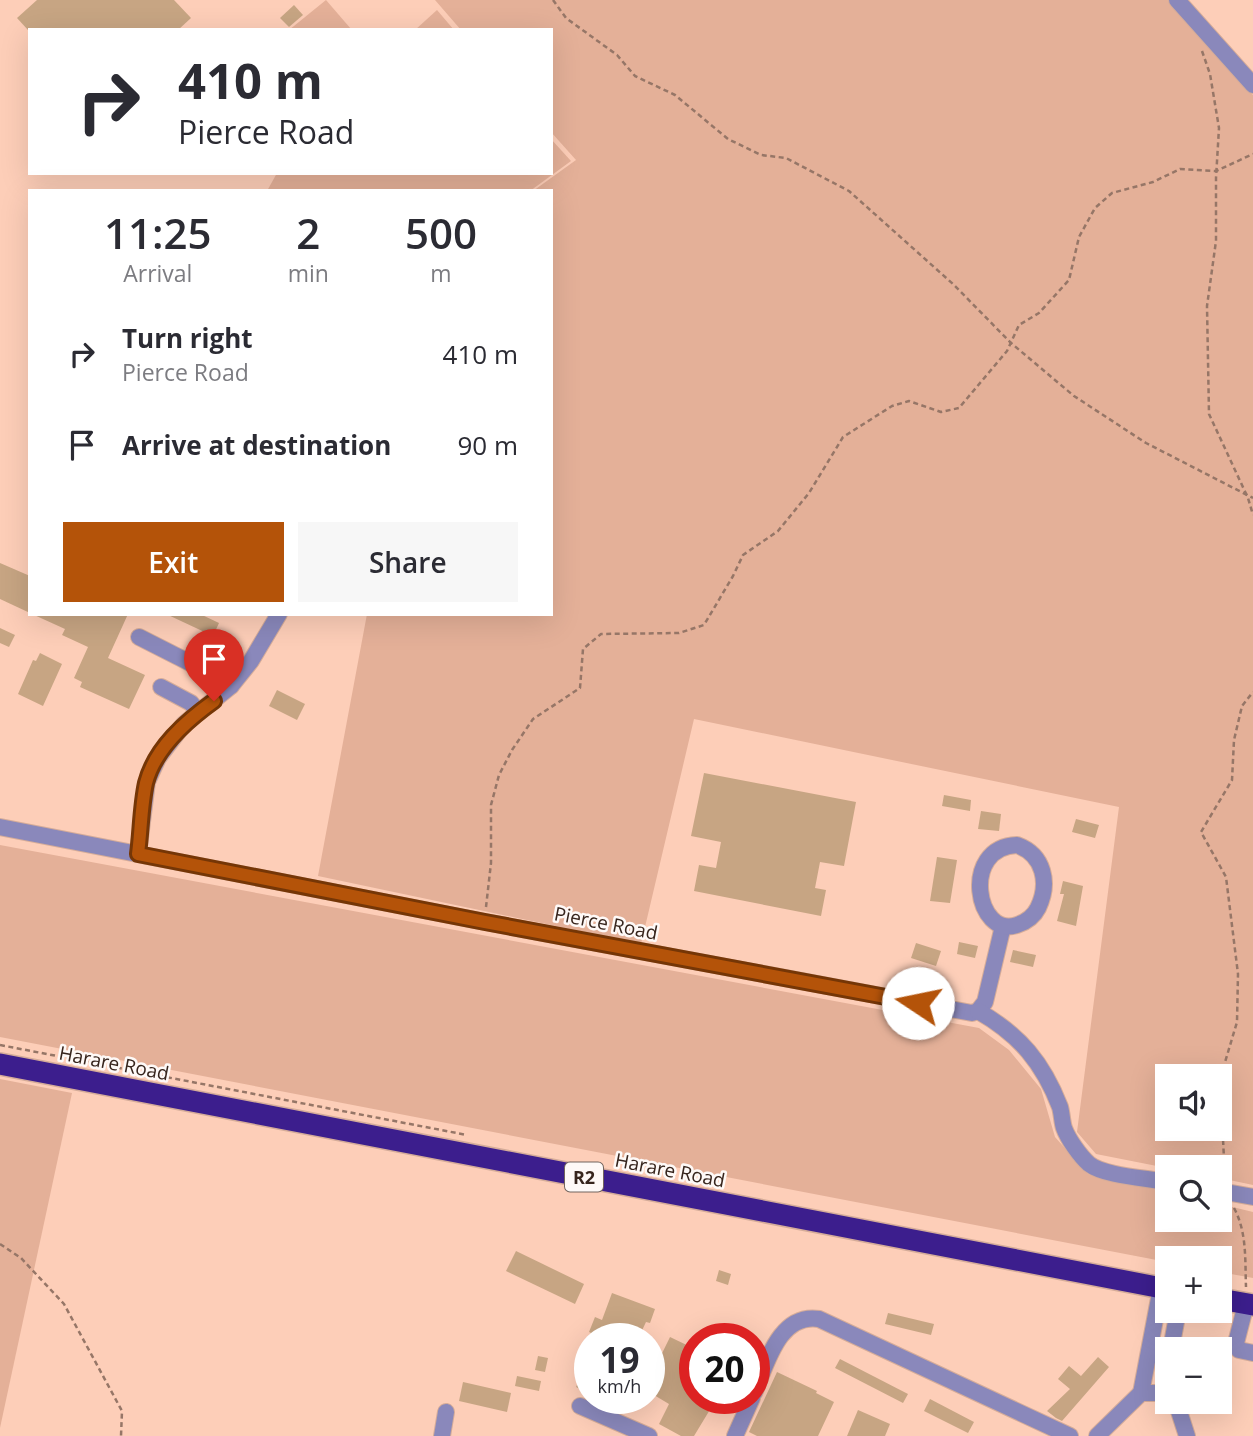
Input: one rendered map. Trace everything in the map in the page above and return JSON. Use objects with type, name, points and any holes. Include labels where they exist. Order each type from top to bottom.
[{"type":"highway","name":"Harare Road","points":[[0,1064],[1155,1287]]},
{"type":"highway","points":[[1232,1301],[1250,1305]]},
{"type":"street","points":[[1177,0],[1253,85]]},
{"type":"street","points":[[138,854],[147,782],[158,758],[172,738],[198,712],[231,686],[251,661],[278,616]]},
{"type":"street","points":[[139,638],[231,686]]},
{"type":"street","points":[[161,687],[191,703],[198,712]]},
{"type":"street","name":"Pierce Road","points":[[0,827],[485,922],[972,1013],[978,1011]]},
{"type":"street","points":[[1017,845],[1027,849],[1042,869],[1045,884],[1042,899],[1034,914],[1014,926],[1003,926],[994,921],[987,912],[982,902],[979,883],[981,872],[994,852],[1004,846],[1017,845]]},
{"type":"street","points":[[1003,926],[985,1002],[978,1011],[1002,1025],[1035,1058],[1060,1110],[1068,1137],[1089,1164],[1103,1170],[1155,1180]]},
{"type":"street","points":[[1232,1193],[1253,1197]]},
{"type":"street","points":[[1250,1305],[1236,1343],[1239,1350],[1253,1353]]},
{"type":"street","points":[[770,1357],[777,1341],[795,1321],[807,1317],[818,1319],[1070,1436]]},
{"type":"street","points":[[1101,1434],[1141,1393],[1156,1323]]},
{"type":"street","points":[[1141,1393],[1155,1394]]},
{"type":"street","points":[[442,1436],[446,1412]]},
{"type":"street","points":[[598,1414],[649,1436]]},
{"type":"street","points":[[735,1436],[745,1414]]},
{"type":"street","points":[[1177,1414],[1187,1436]]},
{"type":"path","points":[[554,0],[566,18],[617,55],[635,76],[675,95],[728,139],[761,155],[786,158],[849,191],[953,284],[1011,343],[1074,396],[1146,443],[1253,498]]},
{"type":"path","points":[[1203,51],[1210,74],[1219,128],[1216,241],[1207,306],[1209,414],[1247,494],[1253,515]]},
{"type":"path","points":[[485,922],[491,863],[491,805],[499,775],[533,719],[580,688],[583,649],[601,634],[679,633],[704,625],[743,555],[778,531],[809,493],[843,437],[892,406],[909,401],[942,412],[959,408],[1007,351],[1019,324],[1039,313],[1069,280],[1079,237],[1095,208],[1112,192],[1153,182],[1180,169],[1216,171],[1253,154]]},
{"type":"path","points":[[1222,1155],[1220,1079],[1237,1022],[1238,974],[1226,877],[1201,832],[1232,780],[1234,740],[1242,706],[1253,692]]},
{"type":"path","points":[[1232,1205],[1241,1219],[1250,1305]]},
{"type":"path","points":[[0,1244],[22,1258],[64,1304],[122,1410],[121,1436]]},
{"type":"shaded area","points":[[326,0],[350,28],[291,28]]},
{"type":"shaded area","points":[[435,0],[1169,0],[1253,95],[1253,1185],[1232,1181],[1232,1155],[1155,1155],[1155,1166],[1096,1154],[1077,1132],[1119,807],[694,719],[641,944],[318,876],[367,616],[553,616],[553,189],[536,189],[576,160],[553,134],[553,28],[459,28]]},
{"type":"shaded area","points":[[437,10],[452,28],[417,28]]},
{"type":"shaded area","points":[[553,141],[571,161],[553,174]]},
{"type":"shaded area","points":[[276,175],[552,175],[533,189],[268,189]]},
{"type":"shaded area","points":[[0,845],[979,1028],[1009,1050],[1041,1089],[1055,1137],[1088,1174],[1155,1189],[1155,1232],[1232,1232],[1232,1207],[1253,1212],[1253,1278],[1232,1274],[1232,1246],[1155,1246],[1155,1260],[0,1037]]},
{"type":"shaded area","points":[[0,1079],[72,1093],[0,1428]]},
{"type":"building","points":[[37,0],[174,0],[191,18],[180,28],[28,30],[17,18]]},
{"type":"building","points":[[294,5],[303,15],[289,27],[280,18]]},
{"type":"building","points":[[0,563],[28,575],[28,612],[0,599]]},
{"type":"building","points":[[36,616],[127,616],[108,658],[145,675],[129,709],[80,687],[82,682],[74,678],[88,647],[62,635],[65,629]]},
{"type":"building","points":[[170,616],[204,616],[219,623],[213,636]]},
{"type":"building","points":[[0,628],[15,635],[9,647],[0,643]]},
{"type":"building","points":[[40,653],[62,664],[43,706],[18,694],[33,660],[36,661]]},
{"type":"building","points":[[277,690],[305,704],[297,720],[269,706]]},
{"type":"building","points":[[704,773],[856,802],[844,866],[820,862],[815,888],[826,890],[821,916],[694,891],[699,865],[716,868],[721,842],[691,836]]},
{"type":"building","points":[[944,795],[971,800],[970,811],[942,806]]},
{"type":"building","points":[[981,811],[1001,814],[999,831],[978,829]]},
{"type":"building","points":[[1076,819],[1099,825],[1095,838],[1072,832]]},
{"type":"building","points":[[937,857],[957,860],[950,903],[930,901]]},
{"type":"building","points":[[1063,881],[1083,886],[1076,926],[1057,921],[1064,894],[1060,894]]},
{"type":"building","points":[[959,942],[978,946],[975,958],[957,954]]},
{"type":"building","points":[[916,943],[941,951],[936,966],[911,958]]},
{"type":"building","points":[[1013,950],[1036,955],[1033,967],[1010,962]]},
{"type":"building","points":[[516,1251],[584,1284],[575,1304],[506,1271]]},
{"type":"building","points":[[719,1270],[731,1274],[728,1285],[716,1281]]},
{"type":"building","points":[[612,1293],[655,1309],[650,1323],[593,1323],[595,1317],[602,1320]]},
{"type":"building","points":[[888,1313],[934,1324],[931,1335],[885,1324]]},
{"type":"building","points":[[670,1337],[679,1341],[679,1414],[707,1414],[694,1436],[681,1436],[659,1424],[669,1404],[665,1402],[665,1347]]},
{"type":"building","points":[[538,1356],[548,1358],[545,1372],[535,1370]]},
{"type":"building","points":[[1098,1357],[1109,1367],[1062,1421],[1047,1411],[1070,1389],[1058,1379],[1069,1366],[1081,1376]]},
{"type":"building","points":[[840,1359],[908,1394],[903,1403],[835,1368]]},
{"type":"building","points":[[777,1372],[834,1402],[818,1436],[757,1436],[749,1432],[757,1414],[770,1414],[770,1387]]},
{"type":"building","points":[[517,1376],[541,1381],[539,1391],[515,1386]]},
{"type":"building","points":[[463,1382],[511,1393],[507,1412],[459,1401]]},
{"type":"building","points":[[930,1399],[974,1422],[968,1433],[924,1411]]},
{"type":"building","points":[[858,1410],[890,1424],[885,1436],[847,1436]]},
{"type":"route","points":[[214,701],[184,724],[158,758],[147,782],[138,854],[918,1003]]}]
